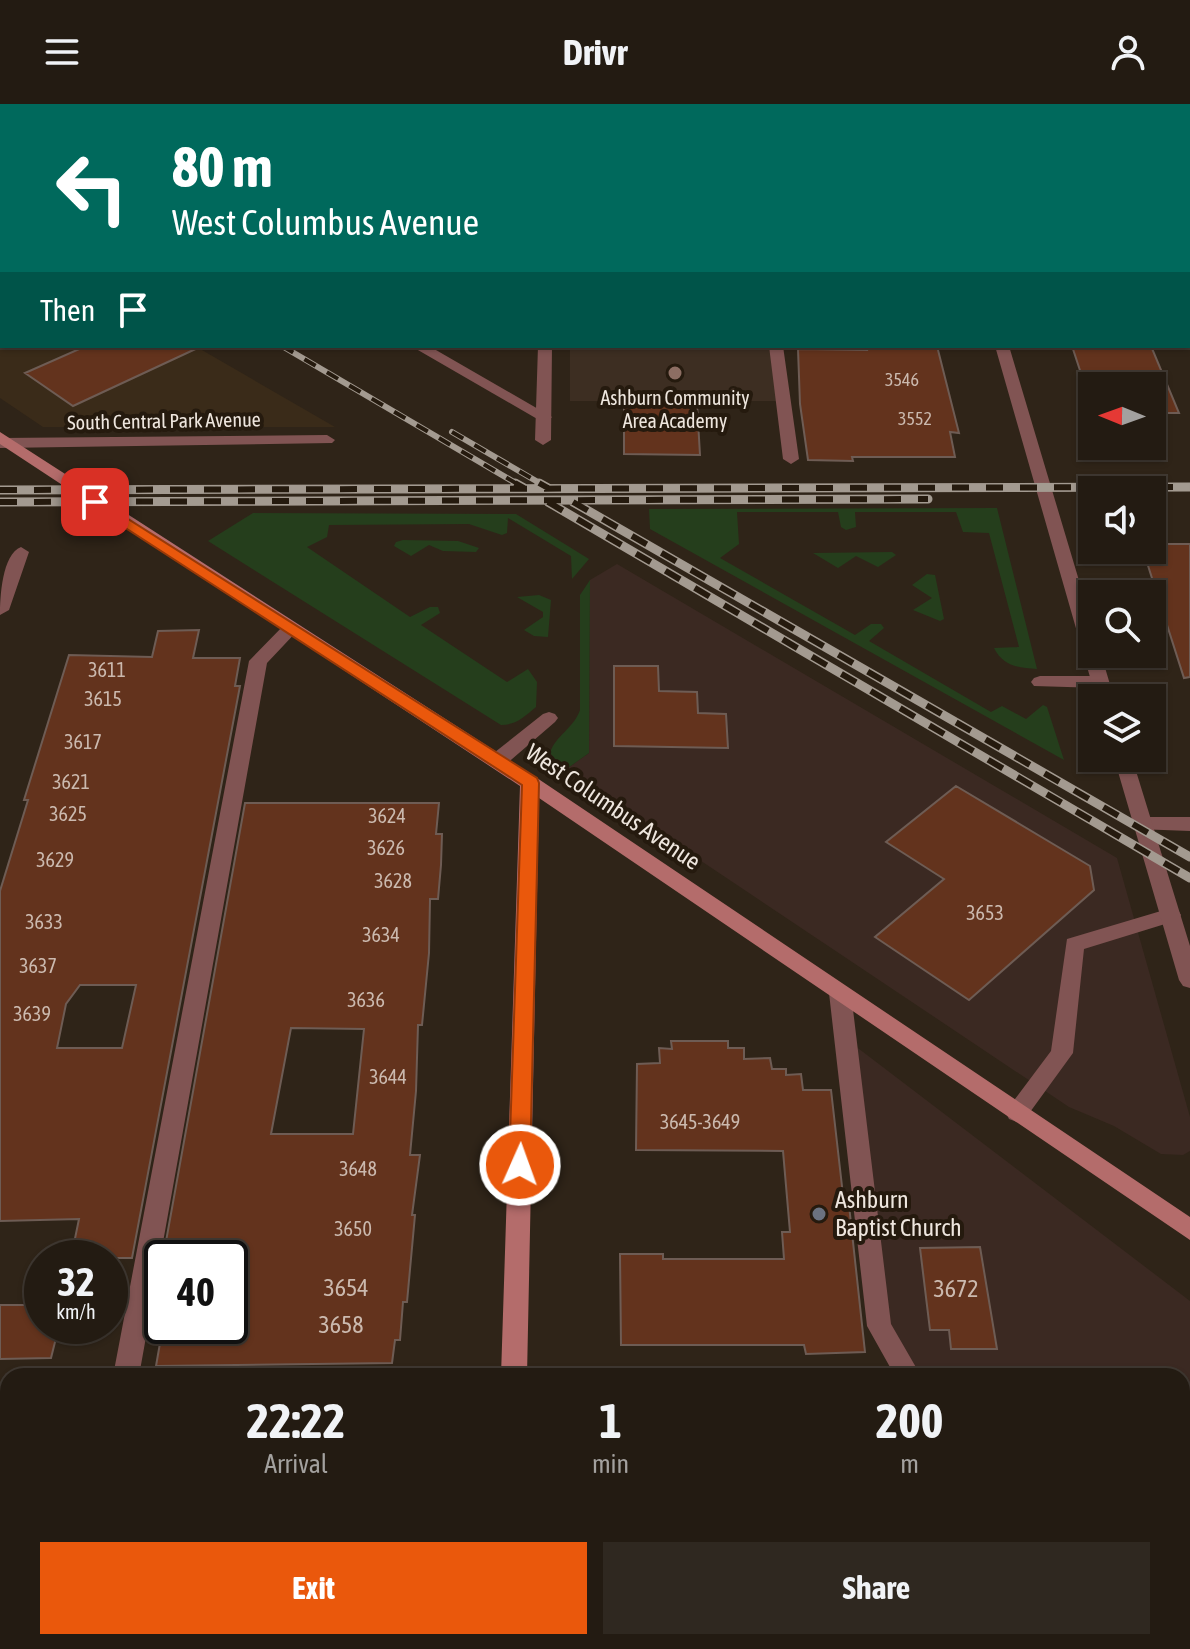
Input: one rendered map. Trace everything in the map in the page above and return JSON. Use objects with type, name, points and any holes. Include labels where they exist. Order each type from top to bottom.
[{"type":"main road","name":"West Columbus Avenue","points":[[3,441],[497,761],[1190,1230]]},
{"type":"main road","points":[[514,1368],[530,783]]},
{"type":"street","points":[[422,348],[544,417]]},
{"type":"street","points":[[543,440],[545,348]]},
{"type":"street","points":[[776,348],[791,459]]},
{"type":"street","points":[[1003,348],[1101,684]]},
{"type":"street","name":"South Central Park Avenue","points":[[3,441],[327,440]]},
{"type":"street","points":[[0,610],[21,552]]},
{"type":"street","points":[[127,1368],[258,661],[291,628]]},
{"type":"street","points":[[1040,682],[1078,687]]},
{"type":"street","points":[[497,761],[549,718]]},
{"type":"street","points":[[1127,772],[1190,980]]},
{"type":"street","points":[[1143,824],[1190,824]]},
{"type":"street","points":[[1017,1113],[1062,1053],[1074,944],[1171,915]]},
{"type":"street","points":[[840,993],[879,1326],[903,1368]]},
{"type":"shaded area","points":[[0,348],[198,348],[335,427],[43,427],[0,398]]},
{"type":"shaded area","name":"Ashburn Community Area Academy","points":[[570,348],[776,348],[783,401],[570,401]]},
{"type":"shaded area","points":[[617,564],[1117,858],[1190,1117],[1190,1151],[1183,1155],[1161,1154],[1114,1126],[1069,1107],[565,770],[589,753],[590,580]]},
{"type":"shaded area","points":[[846,1039],[1190,1301],[1190,1368],[903,1368],[879,1326]]},
{"type":"green space","points":[[997,508],[1037,669],[1012,665],[1002,659],[994,648],[1019,647],[989,533],[963,532],[956,512],[855,512],[856,527],[846,530],[841,527],[838,512],[737,512],[739,544],[720,558],[855,635],[871,624],[881,624],[884,628],[869,641],[991,712],[1002,706],[1026,719],[1043,705],[1047,707],[1064,760],[650,529],[649,509]]},
{"type":"green space","points":[[253,513],[516,514],[589,559],[572,579],[571,556],[508,518],[507,533],[502,535],[469,524],[329,525],[327,537],[307,547],[410,617],[430,607],[438,607],[440,613],[421,625],[507,682],[528,669],[537,682],[536,707],[516,722],[501,725],[208,541]]},
{"type":"green space","points":[[403,540],[458,541],[479,548],[476,552],[443,551],[429,545],[411,556],[394,546]]},
{"type":"green space","points":[[892,552],[896,555],[878,567],[856,556],[838,568],[813,553]]},
{"type":"green space","points":[[927,574],[935,575],[944,619],[940,621],[913,610],[932,598],[912,585]]},
{"type":"green space","points":[[590,580],[589,753],[565,770],[550,753],[580,710],[580,595]]},
{"type":"green space","points":[[539,595],[551,600],[548,637],[534,636],[524,630],[543,617],[543,612],[517,597]]},
{"type":"building","points":[[81,348],[198,348],[73,406],[25,373]]},
{"type":"building","points":[[938,348],[959,433],[950,432],[955,457],[808,460],[800,404],[798,349]]},
{"type":"building","points":[[1073,348],[1152,348],[1162,372],[1081,372]]},
{"type":"building","points":[[1166,382],[1179,413],[1166,413]]},
{"type":"building","points":[[624,404],[697,404],[700,455],[624,454]]},
{"type":"building","points":[[1166,544],[1190,544],[1190,677],[1184,678],[1166,622],[1166,580],[1153,580],[1147,564],[1166,564]]},
{"type":"building","points":[[199,630],[193,658],[240,658],[235,686],[240,686],[132,1258],[128,1258],[128,1240],[75,1240],[79,1219],[0,1221],[0,891],[28,800],[24,800],[69,655],[152,657],[158,631]],"holes":[[[80,985],[136,985],[122,1048],[57,1048],[66,1004]]]},
{"type":"building","points":[[614,666],[658,666],[659,691],[697,692],[698,713],[726,714],[728,748],[614,746]]},
{"type":"building","points":[[956,786],[1090,866],[1094,890],[969,1000],[875,937],[944,879],[886,842]]},
{"type":"building","points":[[245,803],[439,803],[436,834],[442,834],[441,865],[438,899],[430,899],[429,953],[422,1025],[418,1025],[410,1155],[420,1155],[412,1215],[415,1215],[407,1302],[403,1302],[400,1340],[395,1340],[392,1363],[156,1366],[160,1344],[248,1344],[248,1240],[166,1240]],"holes":[[[291,1028],[364,1029],[353,1134],[271,1134]]]},
{"type":"building","name":"Ashburn Baptist Church","points":[[671,1041],[728,1041],[728,1048],[744,1048],[744,1059],[770,1058],[772,1069],[786,1069],[786,1075],[801,1074],[803,1090],[831,1090],[843,1195],[848,1196],[865,1352],[806,1354],[804,1345],[621,1345],[620,1254],[663,1254],[663,1259],[784,1259],[782,1232],[790,1232],[783,1151],[636,1150],[637,1064],[660,1063],[659,1048],[672,1049]]},
{"type":"building","points":[[980,1247],[997,1349],[951,1349],[949,1330],[930,1330],[920,1248]]},
{"type":"building","points":[[0,1305],[24,1305],[24,1344],[54,1344],[51,1358],[0,1359]]},
{"type":"railway","points":[[285,348],[519,485]]},
{"type":"railway","points":[[452,432],[543,485]]},
{"type":"railway","points":[[515,483],[524,488]]},
{"type":"railway","points":[[539,483],[548,488]]},
{"type":"railway","points":[[0,490],[1190,487]]},
{"type":"railway","points":[[0,502],[928,499]]},
{"type":"railway","points":[[548,502],[1190,878]]},
{"type":"railway","points":[[573,502],[1190,857]]},
{"type":"place","name":"Ashburn Community Area Academy","points":[[675,373]]},
{"type":"place","name":"Ashburn Baptist Church","points":[[819,1214]]},
{"type":"route","points":[[95,502],[530,783],[520,1165]]}]
